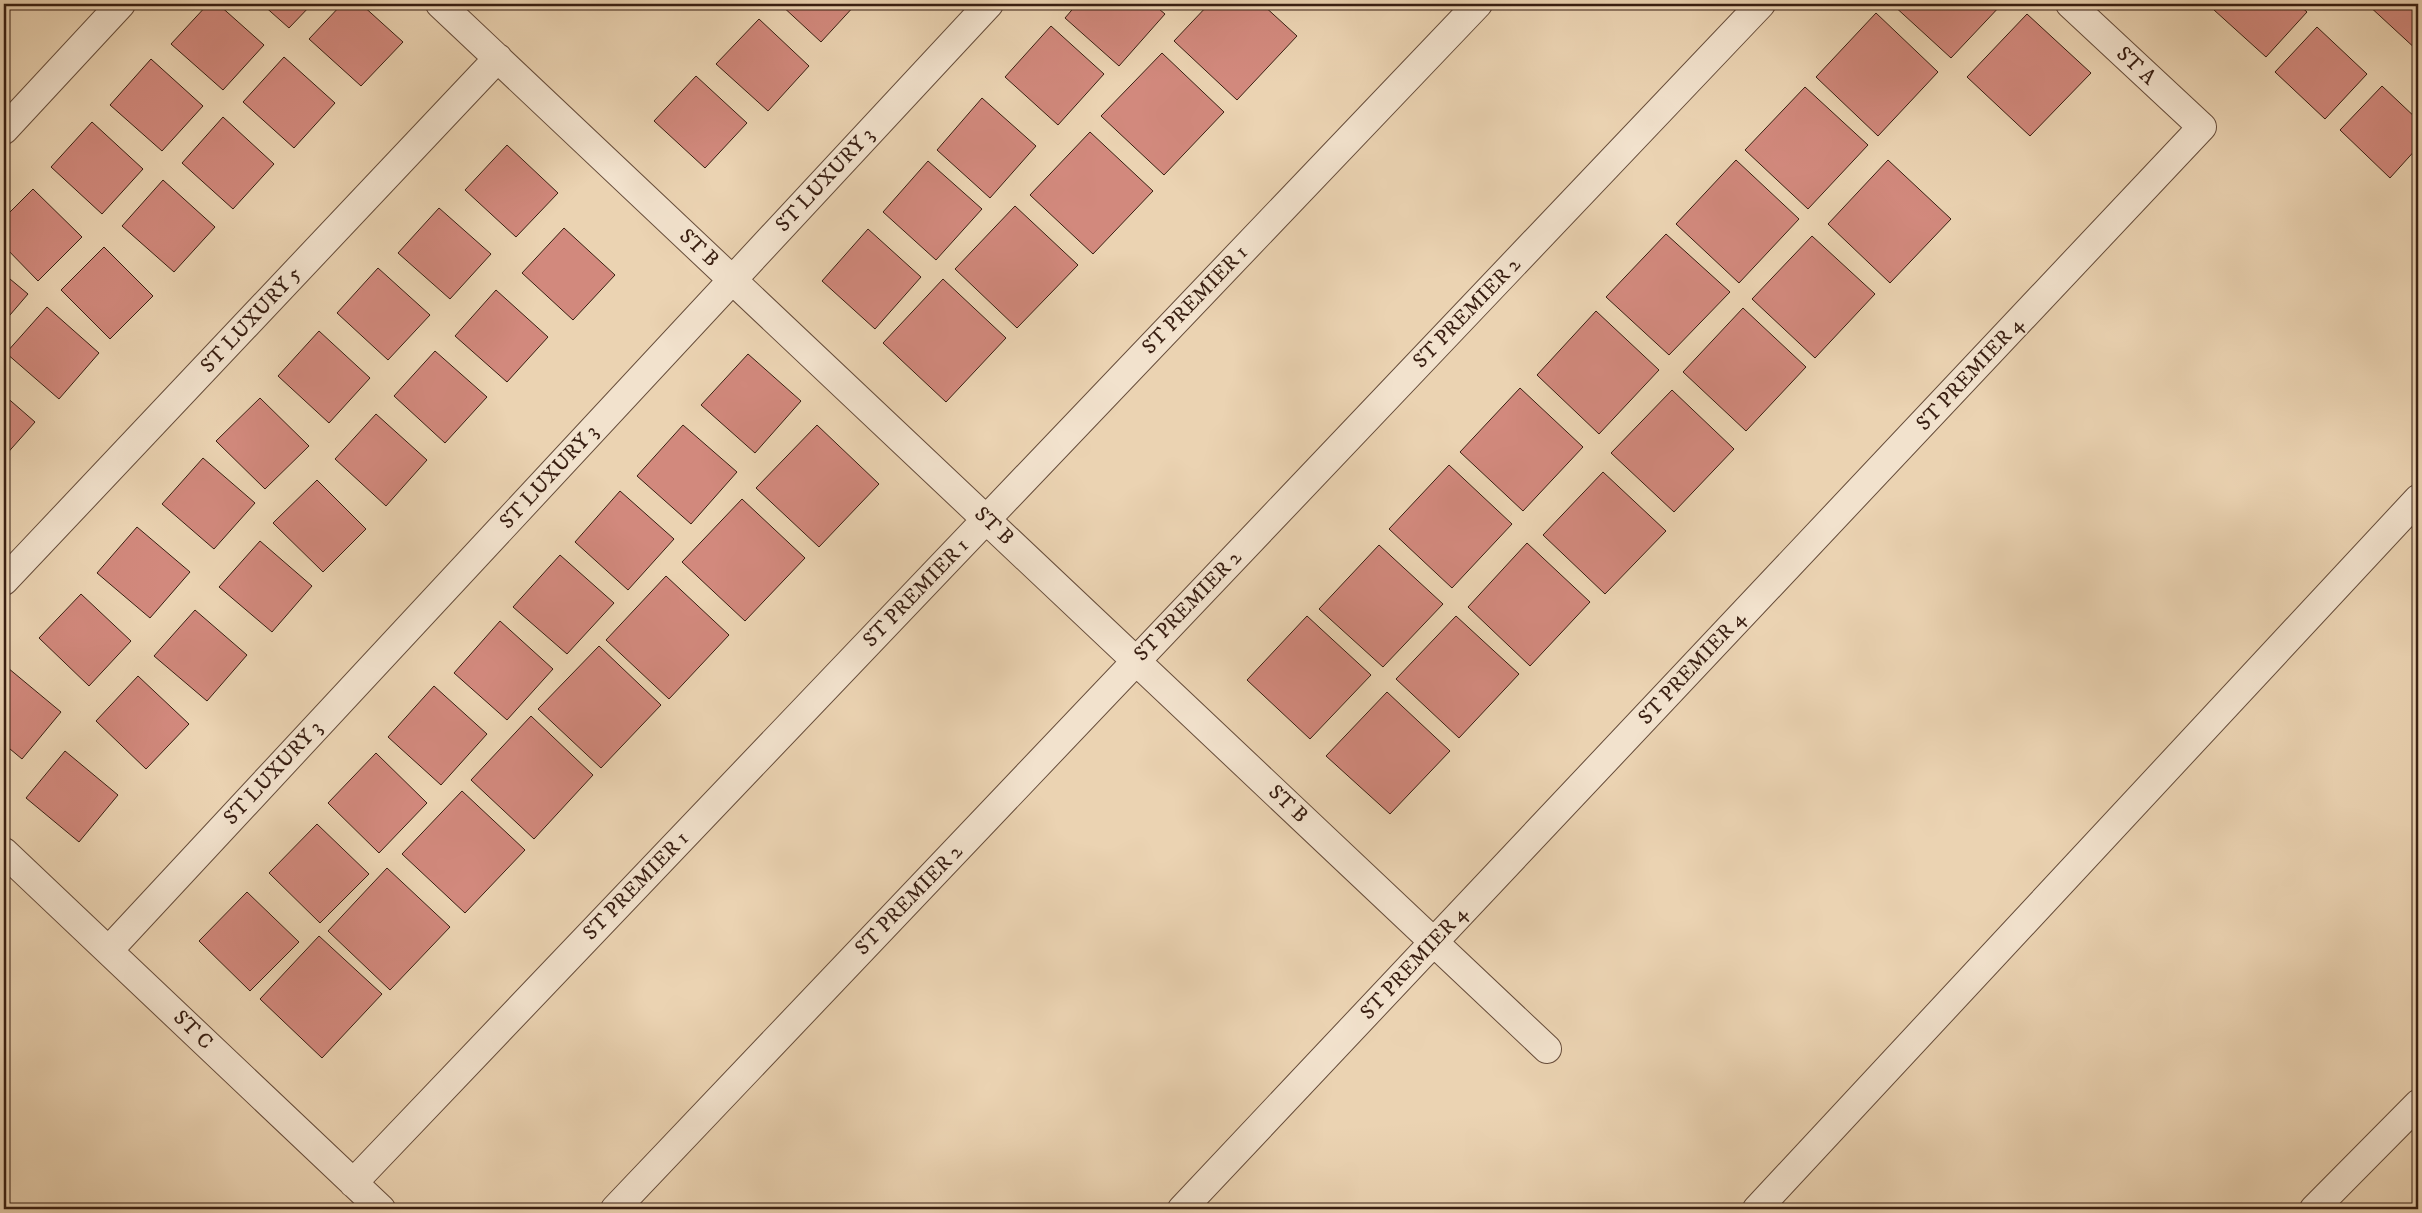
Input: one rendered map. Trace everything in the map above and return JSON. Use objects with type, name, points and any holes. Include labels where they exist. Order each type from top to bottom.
[{"type":"street","points":[[4,130],[121,4]]},
{"type":"street","name":"ST B","points":[[440,4],[1547,1049]]},
{"type":"street","name":"ST LUXURY 3","points":[[109,950],[989,4]]},
{"type":"street","name":"ST PREMIER 1","points":[[353,1183],[1478,4]]},
{"type":"street","name":"ST PREMIER 2","points":[[615,1209],[1761,4]]},
{"type":"street","name":"ST A","points":[[2070,4],[2202,127]]},
{"type":"street","name":"ST LUXURY 5","points":[[4,581],[498,58]]},
{"type":"street","name":"ST PREMIER 4","points":[[1182,1209],[2202,127]]},
{"type":"street","points":[[1756,1209],[2418,499]]},
{"type":"street","name":"ST C","points":[[4,852],[381,1209]]},
{"type":"street","points":[[2314,1209],[2418,1104]]},
{"type":"building","points":[[208,4],[218,4],[264,45],[223,90],[171,44]]},
{"type":"building","points":[[262,4],[312,4],[289,28]]},
{"type":"building","points":[[342,4],[361,4],[403,42],[361,86],[309,39]]},
{"type":"building","points":[[780,4],[856,4],[821,42]]},
{"type":"building","points":[[1077,4],[1153,4],[1165,14],[1119,66],[1065,18]]},
{"type":"building","points":[[1209,4],[1262,4],[1297,36],[1237,100],[1174,41]]},
{"type":"building","points":[[1892,4],[2002,4],[1951,58]]},
{"type":"building","points":[[2221,4],[2298,4],[2307,12],[2266,57],[2214,10]]},
{"type":"building","points":[[2367,4],[2418,4],[2418,51]]},
{"type":"building","points":[[1876,13],[1938,72],[1878,136],[1816,77]]},
{"type":"building","points":[[2027,14],[2091,73],[2030,136],[1967,77]]},
{"type":"building","points":[[759,19],[809,66],[768,111],[716,64]]},
{"type":"building","points":[[1051,26],[1104,74],[1058,125],[1005,77]]},
{"type":"building","points":[[2317,27],[2367,74],[2325,119],[2275,72]]},
{"type":"building","points":[[1162,53],[1224,112],[1164,175],[1101,116]]},
{"type":"building","points":[[284,57],[335,103],[294,148],[243,102]]},
{"type":"building","points":[[151,59],[203,106],[162,151],[110,105]]},
{"type":"building","points":[[696,76],[747,123],[705,168],[654,121]]},
{"type":"building","points":[[2382,86],[2418,120],[2418,147],[2390,178],[2340,130]]},
{"type":"building","points":[[1805,87],[1868,145],[1808,209],[1745,150]]},
{"type":"building","points":[[982,98],[1036,146],[990,198],[937,150]]},
{"type":"building","points":[[223,117],[274,164],[233,209],[182,163]]},
{"type":"building","points":[[92,122],[143,169],[102,214],[51,167]]},
{"type":"building","points":[[1090,132],[1153,191],[1093,254],[1030,195]]},
{"type":"building","points":[[507,145],[558,193],[516,237],[465,190]]},
{"type":"building","points":[[1736,160],[1799,219],[1739,283],[1676,224]]},
{"type":"building","points":[[1888,160],[1951,219],[1890,283],[1828,224]]},
{"type":"building","points":[[928,161],[982,209],[936,260],[883,212]]},
{"type":"building","points":[[163,180],[215,227],[174,272],[122,226]]},
{"type":"building","points":[[33,189],[82,237],[38,281],[4,246],[4,218]]},
{"type":"building","points":[[1015,206],[1078,265],[1017,328],[955,269]]},
{"type":"building","points":[[439,208],[491,254],[450,299],[398,253]]},
{"type":"building","points":[[564,228],[615,275],[573,320],[522,273]]},
{"type":"building","points":[[868,229],[921,277],[875,329],[822,281]]},
{"type":"building","points":[[1666,234],[1730,292],[1669,355],[1606,297]]},
{"type":"building","points":[[1812,236],[1875,294],[1815,358],[1752,299]]},
{"type":"building","points":[[104,247],[153,296],[110,339],[61,290]]},
{"type":"building","points":[[378,268],[430,315],[388,360],[337,313]]},
{"type":"building","points":[[4,274],[28,294],[4,322]]},
{"type":"building","points":[[943,279],[1006,338],[946,402],[883,343]]},
{"type":"building","points":[[496,290],[548,337],[507,382],[455,336]]},
{"type":"building","points":[[47,307],[99,353],[59,399],[6,353]]},
{"type":"building","points":[[1743,308],[1806,367],[1746,431],[1683,372]]},
{"type":"building","points":[[1596,311],[1659,370],[1599,434],[1537,375]]},
{"type":"building","points":[[319,331],[370,378],[329,423],[278,376]]},
{"type":"building","points":[[435,351],[487,397],[445,443],[394,396]]},
{"type":"building","points":[[748,354],[801,401],[755,453],[701,405]]},
{"type":"building","points":[[1520,388],[1583,447],[1523,511],[1460,452]]},
{"type":"building","points":[[1672,390],[1734,449],[1674,512],[1611,453]]},
{"type":"building","points":[[4,395],[35,422],[4,457]]},
{"type":"building","points":[[260,398],[309,446],[265,489],[216,441]]},
{"type":"building","points":[[376,414],[427,460],[386,506],[335,459]]},
{"type":"building","points":[[683,425],[737,472],[691,524],[637,476]]},
{"type":"building","points":[[817,425],[879,484],[819,547],[756,488]]},
{"type":"building","points":[[203,458],[255,503],[214,549],[162,504]]},
{"type":"building","points":[[1449,465],[1512,524],[1452,588],[1389,529]]},
{"type":"building","points":[[1603,472],[1666,531],[1605,594],[1543,535]]},
{"type":"building","points":[[317,480],[366,529],[323,572],[273,523]]},
{"type":"building","points":[[620,491],[674,539],[628,590],[575,542]]},
{"type":"building","points":[[742,499],[805,558],[745,621],[682,562]]},
{"type":"building","points":[[137,527],[190,572],[150,618],[97,573]]},
{"type":"building","points":[[260,541],[312,586],[272,632],[219,587]]},
{"type":"building","points":[[1527,543],[1590,602],[1530,666],[1468,607]]},
{"type":"building","points":[[1379,545],[1443,604],[1383,667],[1319,609]]},
{"type":"building","points":[[560,555],[614,603],[567,654],[513,607]]},
{"type":"building","points":[[666,576],[729,635],[669,699],[606,640]]},
{"type":"building","points":[[81,594],[131,641],[89,686],[39,638]]},
{"type":"building","points":[[195,610],[247,655],[207,701],[154,656]]},
{"type":"building","points":[[1307,616],[1371,675],[1310,739],[1247,680]]},
{"type":"building","points":[[1456,616],[1519,674],[1459,738],[1396,679]]},
{"type":"building","points":[[500,621],[553,669],[507,720],[454,673]]},
{"type":"building","points":[[599,646],[661,705],[601,768],[538,709]]},
{"type":"building","points":[[8,668],[61,712],[22,759],[4,744],[4,673]]},
{"type":"building","points":[[138,676],[189,724],[146,769],[96,721]]},
{"type":"building","points":[[434,686],[487,734],[441,785],[388,737]]},
{"type":"building","points":[[1387,692],[1450,751],[1390,814],[1326,756]]},
{"type":"building","points":[[531,716],[593,775],[534,839],[471,780]]},
{"type":"building","points":[[65,751],[118,795],[79,842],[26,798]]},
{"type":"building","points":[[376,753],[427,803],[379,853],[328,803]]},
{"type":"building","points":[[462,791],[525,850],[465,913],[402,854]]},
{"type":"building","points":[[317,824],[369,874],[320,923],[269,873]]},
{"type":"building","points":[[387,868],[450,927],[390,990],[328,931]]},
{"type":"building","points":[[247,892],[299,942],[250,991],[199,941]]},
{"type":"building","points":[[319,936],[382,994],[322,1058],[260,999]]}]
